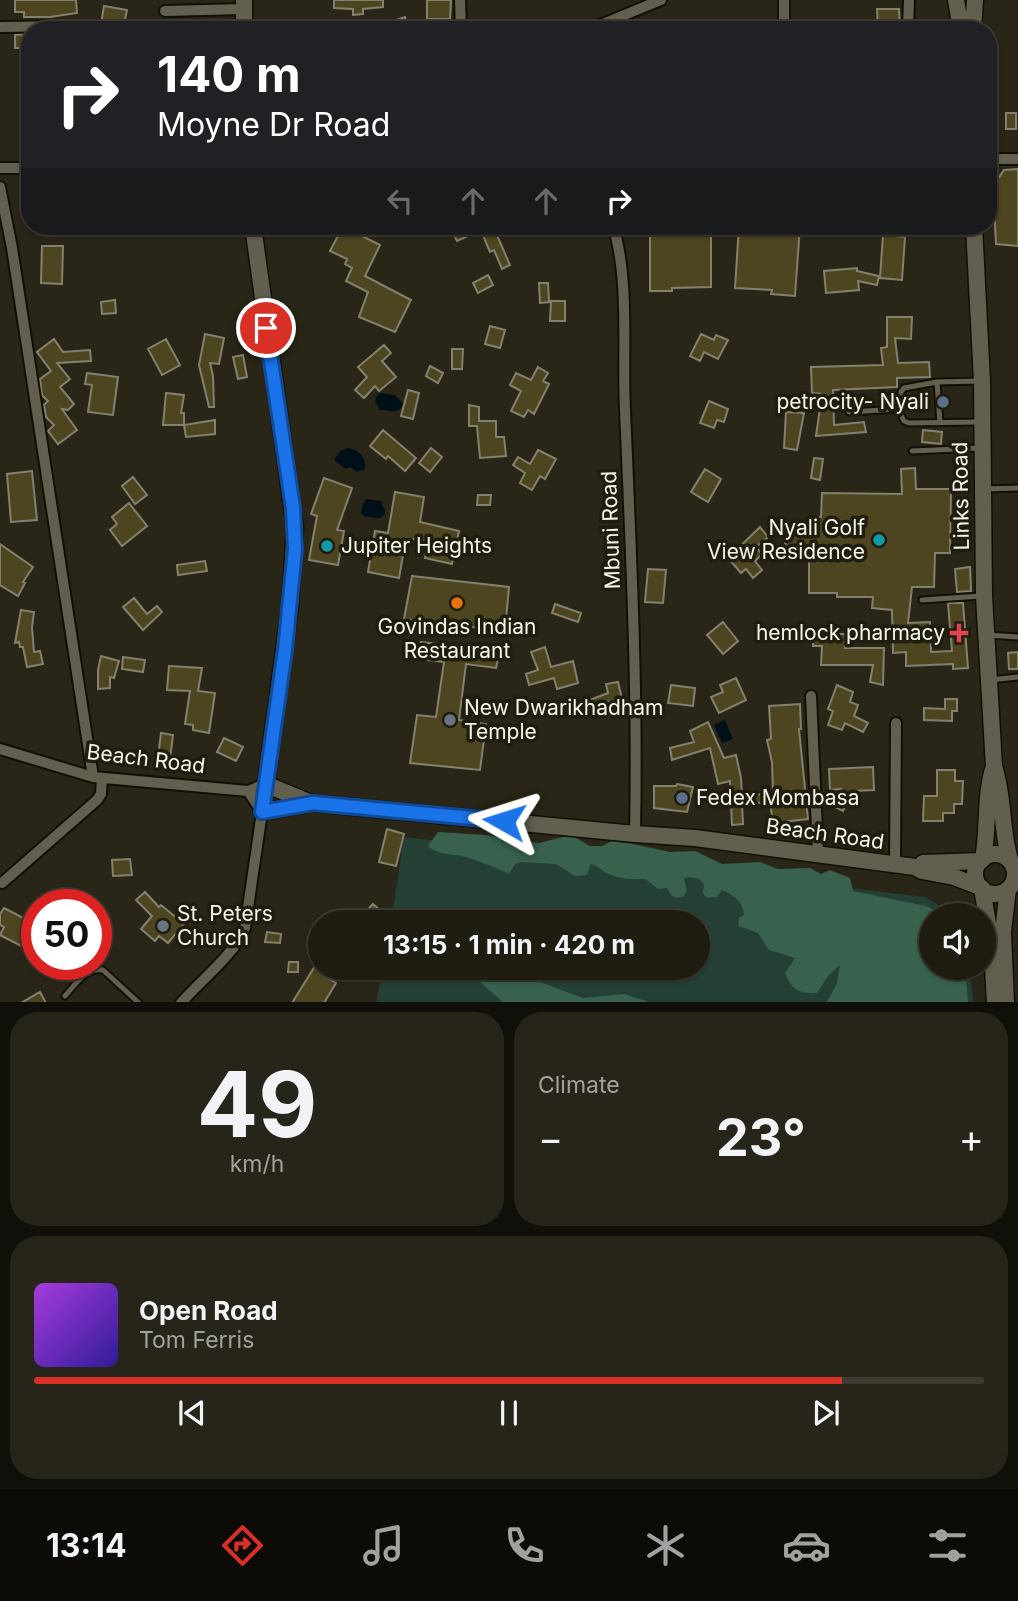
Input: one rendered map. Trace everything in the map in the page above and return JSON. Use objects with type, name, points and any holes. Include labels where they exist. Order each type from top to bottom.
[{"type":"main road","points":[[956,0],[960,21]]},
{"type":"main road","points":[[974,21],[975,0]]},
{"type":"main road","points":[[254,235],[295,528],[290,606],[262,812]]},
{"type":"main road","name":"Links Road","points":[[974,235],[982,381],[984,596],[994,766]]},
{"type":"main road","points":[[268,759],[289,793]]},
{"type":"main road","points":[[994,766],[989,783],[986,841],[982,860],[975,874],[981,888],[992,948],[995,1002]]},
{"type":"main road","points":[[994,766],[1000,783],[1003,832],[1014,863],[1015,876],[1003,932],[1006,1002]]},
{"type":"main road","name":"Beach Road","points":[[265,784],[313,803]]},
{"type":"main road","name":"Beach Road","points":[[262,812],[313,803],[695,838],[818,852],[915,867]]},
{"type":"main road","points":[[915,867],[925,863],[947,864],[982,860],[993,854],[1014,863]]},
{"type":"main road","points":[[915,867],[922,871],[954,877],[998,894],[1012,888]]},
{"type":"street","points":[[460,0],[461,21]]},
{"type":"street","points":[[610,21],[661,0]]},
{"type":"street","points":[[784,0],[784,21]]},
{"type":"street","points":[[908,21],[909,0]]},
{"type":"street","points":[[165,11],[244,4]]},
{"type":"street","points":[[0,27],[21,27]]},
{"type":"street","points":[[997,159],[1018,159]]},
{"type":"street","points":[[0,168],[21,168]]},
{"type":"street","points":[[0,187],[102,794],[2,883]]},
{"type":"street","name":"Mbuni Road","points":[[615,235],[621,259],[635,671],[635,834]]},
{"type":"street","points":[[811,696],[818,852]]},
{"type":"street","points":[[895,864],[897,723]]},
{"type":"street","name":"Beach Road","points":[[0,749],[98,778],[248,792]]},
{"type":"street","points":[[182,1002],[240,940],[245,928],[262,812],[248,792],[265,784]]},
{"type":"lane","points":[[982,381],[904,388],[898,409],[904,421],[982,421]]},
{"type":"lane","points":[[937,383],[940,423]]},
{"type":"lane","points":[[849,412],[898,409]]},
{"type":"lane","points":[[912,451],[982,448]]},
{"type":"lane","points":[[982,489],[1018,488]]},
{"type":"lane","points":[[922,600],[984,596]]},
{"type":"lane","points":[[988,635],[1018,637]]},
{"type":"lane","points":[[990,680],[1018,677]]},
{"type":"lane","points":[[65,996],[90,971],[96,969],[103,970],[138,1002]]},
{"type":"green space","points":[[438,832],[485,835],[539,843],[571,835],[590,846],[602,846],[612,841],[670,852],[695,851],[722,864],[760,862],[778,869],[810,868],[821,874],[830,870],[850,878],[853,891],[919,905],[919,980],[966,980],[968,1002],[827,1002],[837,983],[840,965],[828,976],[817,993],[797,990],[785,973],[795,958],[769,950],[758,933],[738,926],[739,918],[744,915],[740,902],[722,890],[717,897],[707,898],[703,893],[704,884],[699,879],[684,879],[687,890],[684,896],[677,898],[671,895],[667,888],[658,889],[645,879],[615,876],[591,864],[587,875],[575,876],[556,864],[521,862],[515,864],[509,874],[466,857],[441,853],[428,846]]},
{"type":"green space","points":[[404,837],[926,897],[935,903],[919,903],[919,980],[971,980],[973,1002],[376,1002],[381,980],[710,980],[710,910],[393,910]]},
{"type":"green space","points":[[477,980],[535,980],[583,998],[624,994],[649,1002],[503,1002]]},
{"type":"shaded area","points":[[378,393],[395,395],[403,404],[401,408],[396,411],[380,410],[375,401]]},
{"type":"shaded area","points":[[348,448],[361,455],[365,461],[365,469],[357,472],[350,467],[346,469],[334,460],[340,451]]},
{"type":"shaded area","points":[[366,499],[382,501],[385,514],[380,518],[361,514]]},
{"type":"shaded area","points":[[725,720],[733,739],[722,743],[714,725]]},
{"type":"building","points":[[15,0],[76,0],[77,13],[24,17],[24,12],[15,12]]},
{"type":"building","points":[[334,0],[383,0],[383,7],[363,9],[363,14],[353,15],[353,9],[334,8]]},
{"type":"building","points":[[427,0],[451,0],[450,19],[427,19]]},
{"type":"building","points":[[104,6],[127,10],[125,21],[102,21]]},
{"type":"building","points":[[877,9],[899,9],[900,21],[878,21]]},
{"type":"building","points":[[15,35],[21,35],[21,48],[15,48]]},
{"type":"building","points":[[1006,113],[1016,113],[1016,129],[1006,129]]},
{"type":"building","points":[[1018,169],[1018,246],[996,244],[997,180],[1004,170]]},
{"type":"building","points":[[338,235],[360,235],[380,245],[365,276],[411,300],[395,332],[359,317],[368,292],[346,281],[352,268],[345,264],[347,259],[330,251]]},
{"type":"building","points":[[454,235],[465,235],[466,237],[457,241]]},
{"type":"building","points":[[483,235],[497,235],[510,265],[502,269],[494,250],[490,252]]},
{"type":"building","points":[[650,235],[711,235],[711,287],[650,291]]},
{"type":"building","points":[[738,235],[799,235],[795,296],[771,294],[772,290],[735,288]]},
{"type":"building","points":[[883,235],[905,237],[902,280],[880,278]]},
{"type":"building","points":[[42,246],[63,246],[62,284],[41,283]]},
{"type":"building","points":[[857,268],[857,271],[879,276],[877,285],[858,281],[859,290],[826,293],[824,271]]},
{"type":"building","points":[[488,275],[493,285],[478,293],[473,283]]},
{"type":"building","points":[[539,283],[548,283],[549,302],[540,303]]},
{"type":"building","points":[[115,300],[116,313],[102,314],[101,302]]},
{"type":"building","points":[[551,301],[565,301],[565,321],[550,321]]},
{"type":"building","points":[[887,317],[912,317],[911,339],[895,338],[898,363],[929,362],[930,377],[897,378],[897,387],[833,390],[834,425],[864,422],[866,432],[816,436],[822,394],[812,393],[811,367],[883,365],[881,348],[887,347]]},
{"type":"building","points":[[490,326],[505,330],[500,348],[485,344]]},
{"type":"building","points":[[205,334],[224,338],[219,364],[210,363],[214,407],[209,407],[199,365]]},
{"type":"building","points":[[701,334],[714,340],[716,335],[728,340],[718,359],[704,352],[700,361],[690,356]]},
{"type":"building","points":[[54,339],[63,352],[90,350],[91,361],[57,363],[70,379],[60,387],[74,404],[68,410],[62,409],[77,430],[58,444],[48,431],[54,425],[46,417],[44,405],[48,401],[42,395],[40,379],[51,371],[37,352]]},
{"type":"building","points":[[166,339],[180,365],[162,375],[148,349]]},
{"type":"building","points":[[384,345],[391,353],[382,361],[396,377],[379,391],[375,386],[364,398],[355,390],[367,377],[358,367]]},
{"type":"building","points":[[452,349],[463,349],[462,369],[452,369]]},
{"type":"building","points":[[243,355],[247,377],[238,379],[233,357]]},
{"type":"building","points":[[430,366],[443,373],[438,383],[426,376]]},
{"type":"building","points":[[538,367],[548,373],[543,381],[549,384],[534,414],[528,410],[524,417],[511,411],[521,391],[510,385],[516,373],[531,380]]},
{"type":"building","points":[[87,373],[118,377],[113,415],[88,412],[92,385],[85,384]]},
{"type":"building","points":[[408,390],[419,393],[413,419],[401,416]]},
{"type":"building","points":[[166,393],[184,395],[181,413],[184,413],[184,425],[163,425]]},
{"type":"building","points":[[709,401],[728,409],[724,422],[717,420],[714,428],[700,423]]},
{"type":"building","points":[[469,405],[479,407],[479,421],[496,421],[496,437],[504,437],[506,456],[480,458],[477,426],[469,426]]},
{"type":"building","points":[[786,412],[804,413],[797,450],[784,448]]},
{"type":"building","points":[[215,420],[215,434],[186,437],[184,425]]},
{"type":"building","points":[[383,430],[416,458],[405,471],[388,456],[386,459],[370,446]]},
{"type":"building","points":[[923,430],[942,432],[941,444],[922,442]]},
{"type":"building","points":[[431,448],[442,457],[430,472],[419,463]]},
{"type":"building","points":[[538,450],[556,459],[545,479],[540,476],[532,490],[520,483],[525,473],[513,465],[518,457],[530,464]]},
{"type":"building","points":[[814,458],[823,459],[820,480],[811,478]]},
{"type":"building","name":"Nyali Golf View Residence","points":[[915,468],[916,489],[951,489],[950,553],[935,553],[934,587],[912,587],[908,623],[930,622],[931,652],[952,651],[948,603],[963,603],[968,668],[953,669],[953,664],[906,666],[906,652],[893,653],[892,610],[872,608],[873,597],[837,597],[837,593],[809,593],[809,554],[789,559],[782,530],[808,525],[808,517],[821,517],[822,493],[902,494],[901,469]]},
{"type":"building","points":[[705,469],[721,479],[708,502],[691,492]]},
{"type":"building","points":[[32,471],[37,520],[11,522],[7,474]]},
{"type":"building","points":[[133,477],[147,495],[135,504],[122,486]]},
{"type":"building","points":[[324,478],[352,488],[337,530],[344,531],[338,565],[309,560],[317,516],[311,514]]},
{"type":"building","points":[[395,492],[424,497],[420,522],[459,531],[452,564],[425,558],[428,541],[406,538],[399,578],[368,572],[375,531],[388,533]]},
{"type":"building","points":[[478,495],[491,495],[490,505],[477,505]]},
{"type":"building","points":[[129,503],[147,526],[122,546],[110,530],[117,524],[112,517]]},
{"type":"building","points":[[760,527],[768,537],[756,547],[762,554],[755,561],[762,570],[753,578],[746,569],[741,573],[728,558]]},
{"type":"building","points":[[0,544],[33,567],[18,596],[0,585]]},
{"type":"building","points":[[205,561],[207,571],[178,575],[177,565]]},
{"type":"building","points":[[970,567],[971,591],[957,592],[955,569]]},
{"type":"building","points":[[648,569],[666,570],[663,603],[645,602]]},
{"type":"building","name":"Govindas Indian Restaurant","points":[[412,576],[509,587],[505,631],[404,619]]},
{"type":"building","points":[[134,598],[147,614],[157,606],[162,612],[143,630],[123,607]]},
{"type":"building","points":[[555,604],[581,613],[578,622],[552,613]]},
{"type":"building","points":[[21,610],[34,612],[34,652],[40,651],[43,664],[27,667],[23,647],[20,647],[19,642],[15,643]]},
{"type":"building","points":[[723,622],[738,641],[723,654],[707,635]]},
{"type":"building","points":[[813,634],[845,634],[845,648],[884,648],[883,685],[870,682],[873,665],[821,665],[822,646],[813,646]]},
{"type":"building","points":[[421,642],[500,651],[496,668],[466,664],[459,720],[486,724],[480,770],[410,763],[417,715],[436,717],[444,662],[418,659]]},
{"type":"building","points":[[545,647],[551,667],[573,661],[578,683],[557,689],[554,678],[529,685],[526,674],[538,670],[531,652]]},
{"type":"building","points":[[1018,652],[1018,669],[1009,669],[1008,653]]},
{"type":"building","points":[[101,656],[119,661],[114,678],[110,677],[110,688],[98,689]]},
{"type":"building","points":[[123,657],[145,660],[143,672],[122,669]]},
{"type":"building","points":[[169,666],[202,668],[198,691],[215,693],[209,733],[193,730],[193,725],[185,724],[190,691],[167,690]]},
{"type":"building","points":[[736,678],[746,700],[719,713],[711,697],[723,692],[720,685]]},
{"type":"building","points":[[618,682],[622,699],[606,702],[607,705],[597,709],[596,705],[589,706],[587,701],[608,693],[606,684]]},
{"type":"building","points":[[671,685],[695,688],[693,706],[668,703]]},
{"type":"building","points":[[837,685],[853,692],[850,702],[858,705],[854,716],[868,723],[863,732],[845,723],[842,730],[828,725],[833,711],[828,709]]},
{"type":"building","points":[[945,699],[957,699],[957,711],[952,711],[952,721],[924,720],[924,708],[945,709]]},
{"type":"building","points":[[800,704],[799,729],[808,819],[773,823],[770,802],[742,804],[743,824],[732,825],[730,781],[718,784],[710,748],[672,760],[670,748],[694,742],[690,731],[708,722],[724,758],[736,755],[742,796],[773,793],[772,762],[767,740],[771,739],[769,706]]},
{"type":"building","points":[[161,733],[173,735],[169,767],[157,765]]},
{"type":"building","points":[[224,738],[243,747],[236,761],[217,752]]},
{"type":"building","points":[[873,767],[874,790],[852,791],[843,811],[833,806],[841,789],[830,790],[829,769]]},
{"type":"building","points":[[937,770],[955,770],[955,781],[963,781],[962,804],[954,804],[954,813],[943,813],[943,821],[923,821],[924,796],[937,796]]},
{"type":"building","points":[[677,784],[693,787],[687,812],[654,808],[654,786]]},
{"type":"building","points":[[387,829],[404,834],[396,866],[379,862]]},
{"type":"building","points":[[130,859],[132,875],[113,876],[112,860]]},
{"type":"building","name":"St. Peters Church","points":[[145,892],[159,907],[161,905],[184,924],[168,943],[159,936],[155,941],[141,929],[152,916],[136,900]]},
{"type":"building","points":[[373,904],[380,910],[367,910]]},
{"type":"building","points":[[4,908],[21,917],[21,946],[0,935],[4,927],[0,925],[0,914]]},
{"type":"building","points":[[267,932],[281,934],[280,943],[265,942]]},
{"type":"building","points":[[289,962],[298,962],[298,972],[288,972]]},
{"type":"building","points":[[308,977],[308,980],[331,980],[336,983],[325,1002],[293,1002]]},
{"type":"building","points":[[40,992],[45,1002],[23,1002]]},
{"type":"place","name":"petrocity- Nyali","points":[[943,402]]},
{"type":"place","name":"Nyali Golf View Residence","points":[[879,540]]},
{"type":"place","name":"Jupiter Heights","points":[[327,546]]},
{"type":"place","name":"Govindas Indian Restaurant","points":[[457,603]]},
{"type":"place","name":"hemlock pharmacy","points":[[959,633]]},
{"type":"place","name":"New Dwarikhadham Temple","points":[[450,720]]},
{"type":"place","name":"Fedex Mombasa","points":[[682,798]]},
{"type":"place","name":"St. Peters Church","points":[[163,926]]},
{"type":"route","points":[[266,328],[293,508],[295,549],[285,650],[262,812],[313,803],[504,821]]}]
